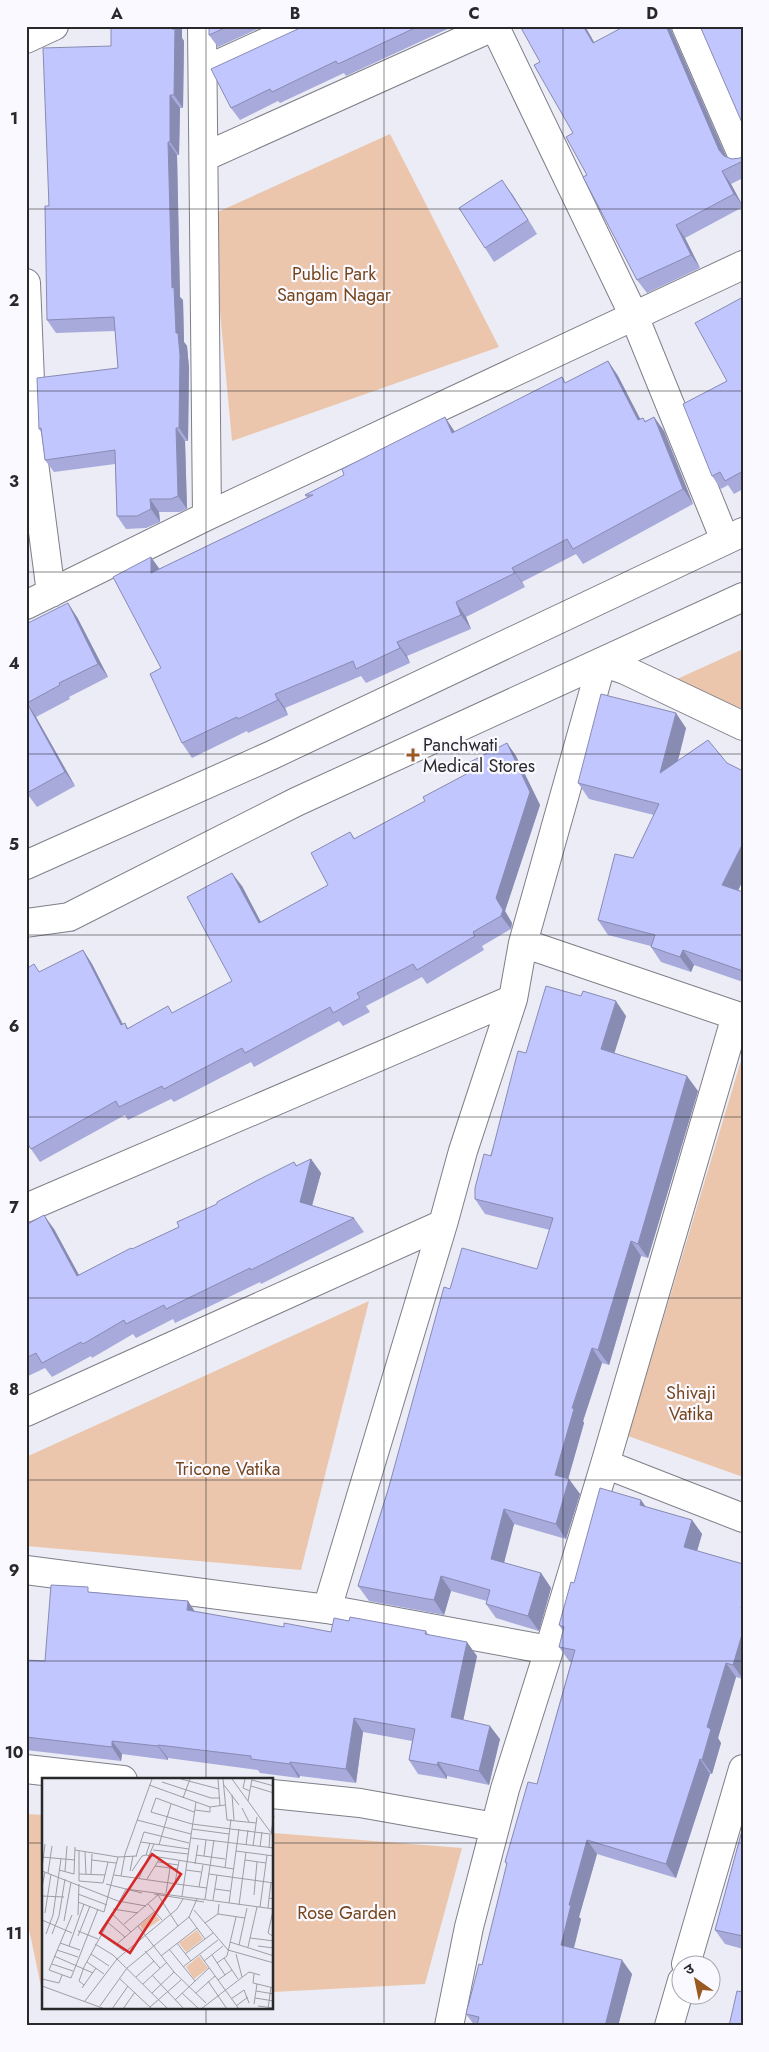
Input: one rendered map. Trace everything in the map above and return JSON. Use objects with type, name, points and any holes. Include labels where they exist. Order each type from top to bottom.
[{"type":"street","points":[[26,39],[54,26]]},
{"type":"street","points":[[202,26],[206,516]]},
{"type":"street","points":[[203,71],[302,26]]},
{"type":"street","points":[[26,865],[272,755],[734,536],[634,316],[495,26],[204,158]]},
{"type":"street","points":[[686,26],[743,157]]},
{"type":"street","points":[[26,605],[206,516],[743,265]]},
{"type":"street","points":[[26,283],[30,456],[51,593]]},
{"type":"street","points":[[26,923],[69,917],[296,802],[743,597]]},
{"type":"street","points":[[602,662],[625,670],[743,726]]},
{"type":"street","points":[[327,1609],[444,1224],[463,1151],[513,998],[524,943],[602,662]]},
{"type":"street","points":[[449,2026],[469,1927],[505,1789],[606,1464],[740,1017],[524,943]]},
{"type":"street","points":[[26,1208],[513,998]]},
{"type":"street","points":[[26,1412],[444,1224]]},
{"type":"street","points":[[606,1464],[743,1518]]},
{"type":"street","points":[[26,1570],[327,1609],[549,1650]]},
{"type":"street","points":[[26,1769],[105,1778]]},
{"type":"street","points":[[689,1954],[743,1769]]},
{"type":"street","points":[[274,1794],[360,1803],[495,1827]]},
{"type":"street","points":[[669,2026],[675,2004]]},
{"type":"green space","name":"Public Park Sangam Nagar","points":[[390,134],[499,347],[232,441],[211,215]]},
{"type":"green space","points":[[743,649],[743,709],[675,680]]},
{"type":"green space","name":"Shivaji Vatika","points":[[743,1054],[743,1477],[628,1436]]},
{"type":"green space","name":"Tricone Vatika","points":[[369,1301],[301,1570],[26,1546],[26,1457]]},
{"type":"green space","points":[[26,1814],[42,1815],[42,1991],[26,1915]]},
{"type":"green space","name":"Rose Garden","points":[[274,1833],[462,1848],[425,1984],[274,1992]]},
{"type":"building","points":[[111,26],[173,26],[173,30],[175,28],[174,95],[170,95],[170,142],[168,142],[172,288],[174,287],[176,333],[178,333],[180,355],[179,428],[176,428],[178,496],[171,499],[150,499],[151,509],[137,516],[117,516],[115,450],[45,460],[41,428],[39,429],[37,378],[118,368],[114,317],[47,320],[45,206],[49,206],[43,48],[111,46]]},
{"type":"building","points":[[209,26],[229,26],[209,35]]},
{"type":"building","points":[[302,26],[419,26],[338,64],[336,61],[272,92],[270,89],[231,108],[211,69]]},
{"type":"building","points":[[520,26],[583,26],[593,43],[625,26],[666,26],[719,150],[724,156],[732,159],[743,156],[743,161],[722,171],[734,194],[676,225],[691,255],[637,280],[583,177],[587,175],[566,137],[573,133],[534,65],[540,62]]},
{"type":"building","points":[[700,26],[743,26],[743,125]]},
{"type":"building","points":[[502,180],[528,220],[485,248],[459,208]]},
{"type":"building","points":[[743,297],[743,471],[725,481],[720,472],[712,476],[683,404],[727,381],[695,323]]},
{"type":"building","points":[[608,361],[638,420],[643,418],[645,422],[654,417],[683,489],[573,549],[567,539],[512,568],[515,573],[456,602],[461,615],[397,642],[400,648],[356,669],[353,661],[275,694],[278,700],[182,743],[150,674],[161,668],[113,577],[151,557],[151,573],[313,495],[305,495],[344,475],[342,469],[445,417],[452,433],[562,377],[565,383]]},
{"type":"building","points":[[68,603],[98,664],[59,683],[60,685],[27,703],[65,772],[27,793],[26,624]]},
{"type":"building","points":[[601,694],[676,713],[660,773],[708,740],[727,763],[743,771],[743,843],[722,885],[743,892],[743,971],[683,950],[680,957],[651,947],[655,935],[598,920],[615,854],[633,858],[659,804],[578,783]]},
{"type":"building","points":[[507,743],[530,792],[496,898],[503,910],[501,916],[473,932],[475,936],[417,970],[413,964],[357,993],[360,998],[333,1013],[330,1007],[245,1053],[242,1048],[164,1089],[162,1086],[119,1107],[116,1101],[31,1149],[26,1141],[26,969],[34,964],[39,972],[83,950],[121,1025],[125,1023],[127,1029],[168,1006],[172,1013],[232,981],[187,897],[232,873],[259,923],[328,885],[311,853],[350,832],[354,839],[425,801],[423,797],[474,770],[470,762]]},
{"type":"building","points":[[546,986],[581,996],[583,991],[616,1001],[601,1049],[687,1076],[638,1244],[631,1241],[598,1350],[592,1348],[572,1408],[574,1409],[555,1475],[569,1479],[556,1524],[504,1509],[491,1559],[541,1573],[528,1616],[486,1604],[490,1590],[441,1576],[434,1600],[358,1586],[388,1490],[444,1287],[450,1289],[462,1248],[537,1269],[553,1218],[475,1199],[475,1188],[484,1154],[491,1156],[518,1051],[526,1053]]},
{"type":"building","points":[[311,1159],[300,1202],[354,1218],[251,1270],[250,1268],[166,1309],[164,1305],[126,1324],[124,1320],[83,1344],[81,1342],[42,1363],[36,1353],[26,1358],[26,1225],[44,1215],[77,1276],[131,1248],[179,1227],[177,1222],[217,1204],[217,1202],[294,1162],[296,1166]]},
{"type":"building","points":[[600,1488],[641,1500],[640,1505],[692,1520],[684,1547],[743,1564],[743,1602],[741,1608],[743,1608],[743,1631],[733,1665],[726,1663],[707,1727],[711,1729],[702,1760],[700,1759],[666,1864],[587,1840],[569,1905],[571,1905],[561,1945],[622,1960],[605,2026],[477,2026],[479,2017],[466,2014],[479,1964],[482,1965],[507,1863],[505,1862],[528,1782],[537,1784],[575,1650],[559,1647],[564,1627],[559,1625],[571,1582],[574,1583]]},
{"type":"building","points":[[51,1585],[88,1587],[88,1592],[188,1601],[187,1610],[284,1627],[284,1623],[331,1632],[334,1618],[349,1621],[350,1617],[426,1631],[425,1634],[467,1642],[451,1717],[490,1726],[479,1771],[438,1762],[437,1765],[409,1760],[415,1729],[354,1718],[346,1769],[290,1762],[290,1764],[251,1759],[251,1756],[158,1745],[112,1741],[112,1747],[26,1737],[26,1660],[45,1661]]},
{"type":"building","points":[[743,1827],[743,1936],[715,1930]]},
{"type":"building","points":[[737,1991],[743,1992],[743,2026],[729,2026]]},
{"type":"place","name":"Panchwati Medical Stores","points":[[413,755]]}]
